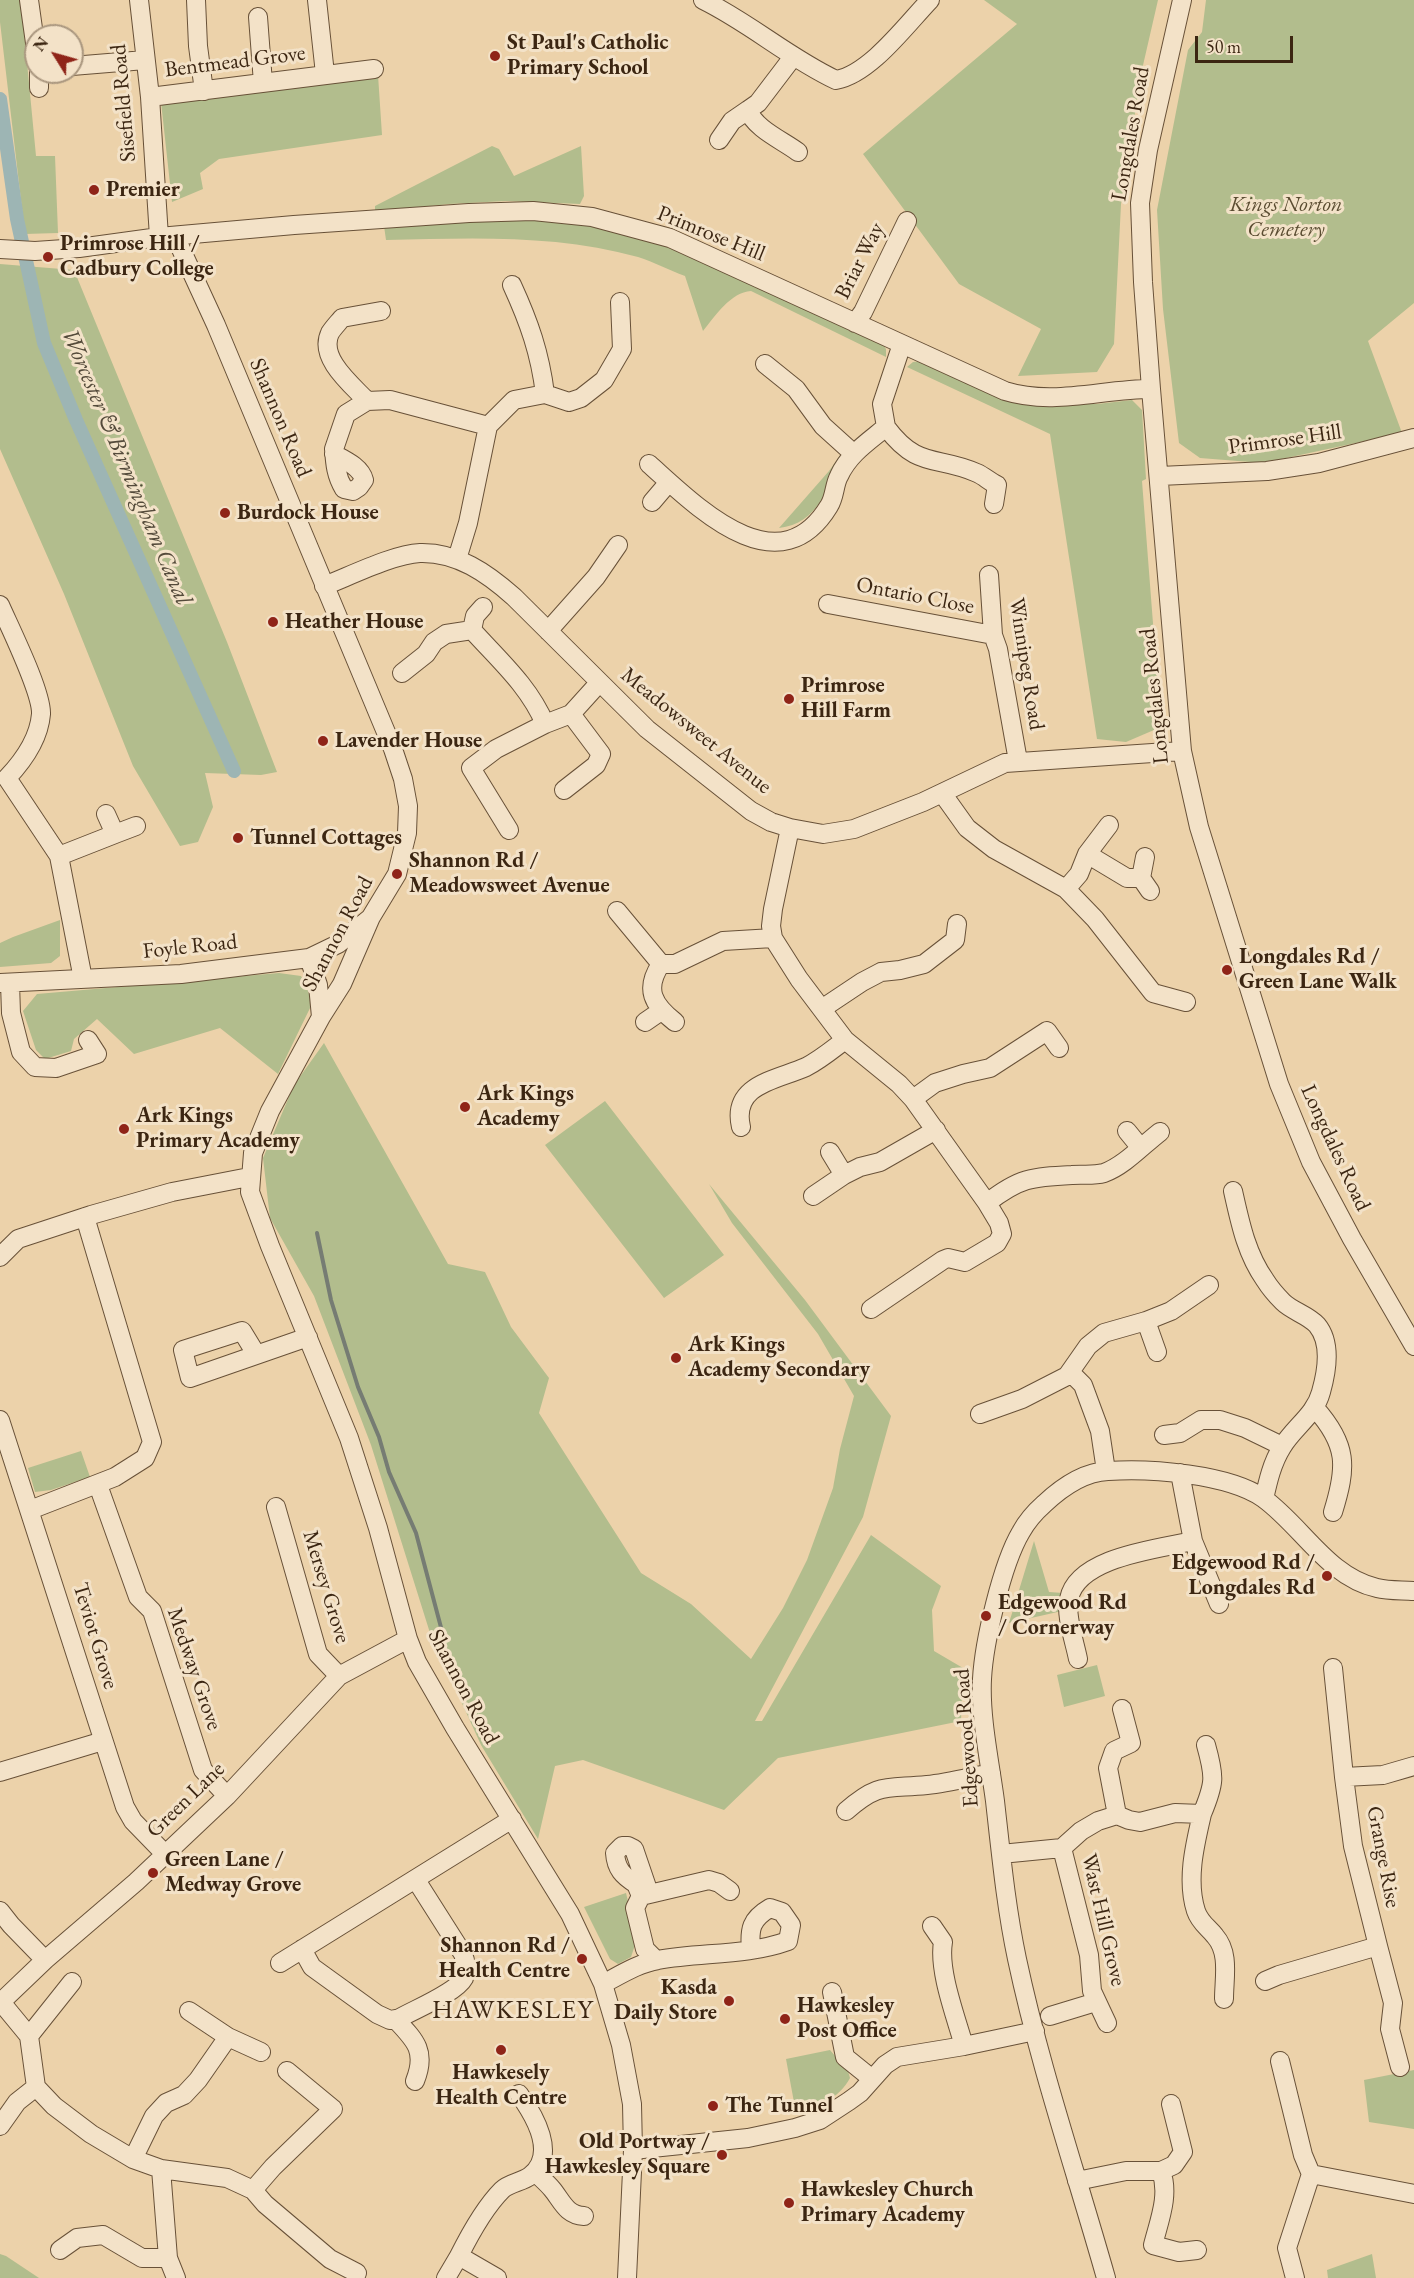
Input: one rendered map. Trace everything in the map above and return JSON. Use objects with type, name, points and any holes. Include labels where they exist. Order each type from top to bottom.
[{"type":"street","points":[[29,0],[32,24]]},
{"type":"street","name":"Sisefield Road","points":[[139,0],[167,237]]},
{"type":"street","points":[[196,0],[204,91]]},
{"type":"street","name":"Bentmead Grove","points":[[317,0],[325,74]]},
{"type":"street","points":[[703,0],[750,27],[793,57],[836,80],[844,79],[868,65],[930,0]]},
{"type":"street","name":"Longdales Road","points":[[1182,0],[1149,150],[1140,203],[1151,389],[1182,751],[1199,827],[1279,1084],[1311,1162],[1352,1239],[1414,1346]]},
{"type":"street","points":[[258,9],[263,83]]},
{"type":"street","points":[[719,140],[732,121],[758,103],[793,57]]},
{"type":"street","points":[[84,65],[145,60]]},
{"type":"street","name":"Bentmead Grove","points":[[150,97],[374,69]]},
{"type":"street","points":[[747,110],[757,124],[798,152]]},
{"type":"street","name":"Primrose Hill","points":[[1,249],[79,248],[294,225],[469,213],[533,211],[592,217],[670,238],[1005,391],[1024,397],[1060,398],[1151,389]]},
{"type":"street","name":"Briar Way","points":[[855,323],[863,312],[907,221]]},
{"type":"street","name":"Shannon Road","points":[[167,237],[216,325],[393,749],[403,779],[408,807],[407,833],[397,874],[371,917],[342,984],[321,1017],[270,1111],[252,1153],[250,1192],[349,1438],[378,1528],[408,1639],[417,1662],[570,1914],[603,1984],[627,2069],[632,2104],[633,2150],[627,2278]]},
{"type":"street","points":[[512,285],[530,325],[542,366],[545,394]]},
{"type":"street","points":[[457,559],[468,523],[488,426],[514,400],[545,394],[569,402],[581,398],[604,380],[622,349],[620,302]]},
{"type":"street","points":[[367,401],[341,374],[329,354],[328,345],[330,334],[342,318],[381,311]]},
{"type":"street","points":[[902,344],[882,404],[886,427],[896,441],[918,457],[978,473],[997,485],[994,504]]},
{"type":"street","points":[[765,364],[796,389],[823,426],[854,454]]},
{"type":"street","points":[[334,454],[346,414],[367,401],[390,400],[488,426]]},
{"type":"street","points":[[649,464],[707,515],[738,533],[761,541],[786,542],[812,527],[828,507],[837,479],[854,454],[886,427]]},
{"type":"street","name":"Primrose Hill","points":[[1160,476],[1267,471],[1318,462],[1414,438]]},
{"type":"street","points":[[652,502],[669,482]]},
{"type":"street","points":[[548,631],[596,577],[618,545]]},
{"type":"street","name":"Meadowsweet Avenue","points":[[324,586],[393,559],[419,553],[457,559],[495,580],[647,729],[751,811],[790,828],[823,834],[839,832],[893,814],[942,794],[1005,763],[1182,751]]},
{"type":"street","name":"Winnipeg Road","points":[[989,575],[993,635],[998,650],[1018,761]]},
{"type":"street","name":"Ontario Close","points":[[828,604],[993,635]]},
{"type":"street","points":[[0,605],[33,683],[41,712],[35,740],[22,762],[3,778],[59,856],[83,979]]},
{"type":"street","points":[[472,630],[475,616],[483,607]]},
{"type":"street","points":[[402,673],[426,654],[434,642],[446,634],[472,630]]},
{"type":"street","points":[[472,630],[514,674],[538,707],[545,724]]},
{"type":"street","points":[[509,830],[471,768],[496,749],[545,724],[571,714],[599,683]]},
{"type":"street","points":[[564,790],[596,765],[601,754],[571,714]]},
{"type":"street","points":[[942,794],[968,828],[994,849],[1066,889],[1095,919],[1153,993],[1186,1002]]},
{"type":"street","points":[[106,813],[115,834]]},
{"type":"street","points":[[1066,889],[1079,874],[1087,854],[1109,825]]},
{"type":"street","points":[[59,856],[136,826]]},
{"type":"street","points":[[790,828],[773,909],[771,926],[773,938],[799,979],[824,1008],[845,1040],[899,1084],[913,1099],[987,1203],[999,1223],[1002,1234],[997,1243],[965,1262],[948,1258],[943,1260],[871,1309]]},
{"type":"street","points":[[1087,854],[1127,878],[1145,884],[1145,857]]},
{"type":"street","points":[[617,911],[661,964]]},
{"type":"street","name":"Foyle Road","points":[[5,983],[181,974],[309,958],[338,944],[371,917]]},
{"type":"street","points":[[824,1008],[880,972],[924,964],[955,940],[957,924]]},
{"type":"street","points":[[661,964],[675,964],[723,941],[773,938]]},
{"type":"street","points":[[338,944],[351,965]]},
{"type":"street","name":"Shannon Road","points":[[309,958],[318,985],[321,1017]]},
{"type":"street","points":[[645,1022],[668,1017],[651,985],[661,964]]},
{"type":"street","points":[[5,983],[21,1052],[35,1067],[56,1068],[97,1054],[88,1040]]},
{"type":"street","points":[[319,995],[342,984]]},
{"type":"street","points":[[913,1099],[935,1083],[990,1068],[1047,1031],[1059,1048]]},
{"type":"street","points":[[741,1127],[742,1100],[754,1088],[779,1075],[807,1066],[845,1040]]},
{"type":"street","points":[[813,1196],[844,1175],[860,1167],[880,1162],[936,1130]]},
{"type":"street","points":[[1127,1131],[1140,1147]]},
{"type":"street","points":[[987,1203],[1008,1187],[1024,1179],[1106,1172],[1160,1132]]},
{"type":"street","points":[[830,1152],[844,1175]]},
{"type":"street","points":[[0,1257],[18,1239],[85,1216],[172,1192],[249,1177]]},
{"type":"street","points":[[1233,1191],[1242,1234],[1265,1280],[1283,1302],[1316,1324],[1326,1345],[1322,1390],[1316,1408],[1282,1446],[1270,1473],[1264,1499]]},
{"type":"street","points":[[30,1510],[98,1485],[145,1458],[152,1442],[85,1216]]},
{"type":"street","points":[[1067,1376],[1088,1346],[1104,1333],[1171,1311],[1209,1285]]},
{"type":"street","points":[[1146,1321],[1157,1352]]},
{"type":"street","points":[[256,1354],[308,1337]]},
{"type":"street","points":[[980,1414],[1022,1399],[1067,1376],[1074,1376],[1083,1385],[1100,1431],[1106,1470]]},
{"type":"street","points":[[1316,1408],[1339,1440],[1342,1457],[1339,1491],[1333,1512]]},
{"type":"street","name":"Teviot Grove","points":[[0,1420],[125,1808],[132,1821],[165,1854]]},
{"type":"street","points":[[1164,1435],[1180,1433],[1201,1420],[1221,1420],[1245,1428],[1282,1446]]},
{"type":"street","name":"Edgewood Road","points":[[1105,2278],[1052,2101],[1010,1922],[1001,1854],[982,1681],[986,1649],[1011,1553],[1021,1531],[1035,1512],[1054,1494],[1075,1480],[1106,1470],[1180,1473],[1236,1486],[1264,1499],[1337,1568],[1357,1581],[1379,1589],[1414,1590]]},
{"type":"street","points":[[1180,1473],[1193,1541],[1219,1604]]},
{"type":"street","name":"Medway Grove","points":[[98,1485],[138,1597],[152,1611],[203,1770],[227,1796]]},
{"type":"street","name":"Mersey Grove","points":[[276,1507],[318,1653],[339,1676]]},
{"type":"street","points":[[1078,1659],[1068,1601],[1073,1586],[1088,1572],[1125,1557],[1193,1541]]},
{"type":"street","name":"Green Lane","points":[[1,2002],[227,1796],[339,1676],[408,1639]]},
{"type":"street","name":"Grange Rise","points":[[1333,1668],[1353,1846],[1393,2003],[1390,2029],[1400,2067]]},
{"type":"street","points":[[1122,1709],[1131,1743],[1114,1751],[1108,1768],[1117,1815],[1140,1822],[1175,1813],[1202,1814]]},
{"type":"street","points":[[0,1772],[103,1741]]},
{"type":"street","points":[[1206,1745],[1222,1773],[1212,1789],[1202,1814],[1195,1845],[1192,1878],[1195,1908],[1200,1922],[1216,1937],[1225,1952],[1224,1999]]},
{"type":"street","name":"Grange Rise","points":[[1344,1777],[1383,1775],[1414,1766]]},
{"type":"street","points":[[846,1811],[863,1797],[887,1786],[928,1785],[991,1773]]},
{"type":"street","name":"Wast Hill Grove","points":[[1001,1854],[1062,1848],[1081,1831],[1098,1821],[1117,1815]]},
{"type":"street","points":[[280,1963],[512,1819]]},
{"type":"street","name":"Wast Hill Grove","points":[[1062,1848],[1089,1955],[1092,1990],[1107,2023]]},
{"type":"street","points":[[302,1949],[312,1967],[377,2014],[390,2020],[455,1988],[464,1978],[466,1962],[416,1880]]},
{"type":"street","points":[[656,1960],[645,1949],[635,1908],[645,1894],[709,1880],[719,1883],[730,1891]]},
{"type":"street","points":[[0,1911],[45,1960]]},
{"type":"street","points":[[932,1926],[943,1942],[941,1952],[947,1983],[964,2046]]},
{"type":"street","points":[[1265,1982],[1279,1975],[1378,1946]]},
{"type":"street","points":[[603,1984],[656,1960],[751,1950]]},
{"type":"street","points":[[28,2036],[72,1982]]},
{"type":"street","points":[[832,1992],[844,2057],[871,2078]]},
{"type":"street","points":[[1,2002],[28,2036],[36,2087],[44,2098],[63,2113],[91,2134],[133,2159],[161,2169],[227,2178],[254,2190],[330,2259],[357,2273]]},
{"type":"street","name":"Wast Hill Grove","points":[[1050,2016],[1096,2002]]},
{"type":"street","points":[[189,2011],[228,2037],[261,2052]]},
{"type":"street","points":[[394,2019],[414,2039],[420,2055],[422,2065],[415,2081]]},
{"type":"street","points":[[633,2150],[748,2138],[795,2128],[820,2120],[860,2093],[871,2078],[897,2057],[1035,2031]]},
{"type":"street","points":[[133,2159],[154,2116],[166,2103],[184,2095],[198,2080],[228,2037]]},
{"type":"street","points":[[1280,2061],[1303,2155],[1311,2174],[1287,2248],[1295,2278]]},
{"type":"street","points":[[254,2190],[273,2167],[333,2109],[287,2071]]},
{"type":"street","points":[[0,2126],[17,2102],[36,2087]]},
{"type":"street","points":[[446,2278],[469,2236],[502,2189],[528,2178],[535,2172],[542,2160],[542,2137],[532,2114],[519,2094]]},
{"type":"street","points":[[1077,2181],[1126,2171],[1161,2171],[1174,2165],[1183,2152],[1171,2104]]},
{"type":"street","points":[[161,2169],[168,2258],[176,2278]]},
{"type":"street","points":[[1161,2171],[1165,2181],[1165,2194],[1153,2245],[1179,2252],[1197,2250]]},
{"type":"street","points":[[535,2172],[553,2191],[564,2208],[577,2216],[584,2216]]},
{"type":"street","points":[[1311,2174],[1414,2194]]},
{"type":"street","points":[[60,2250],[77,2238],[103,2235],[142,2258],[168,2258]]},
{"type":"street","points":[[459,2256],[497,2278]]},
{"type":"green space","points":[[0,0],[21,0],[24,31],[24,84],[29,84],[36,156],[55,156],[58,233],[25,234],[0,22]]},
{"type":"green space","points":[[984,0],[1158,0],[1141,74],[1121,204],[1114,344],[1097,372],[1018,376],[1041,329],[959,284],[863,154],[1017,24]]},
{"type":"green space","name":"Kings Norton Cemetery","points":[[1206,0],[1414,0],[1414,303],[1368,341],[1402,433],[1263,463],[1200,458],[1179,443],[1163,309],[1157,210],[1188,50],[1202,32]]},
{"type":"green space","points":[[378,75],[382,135],[219,159],[200,173],[203,189],[172,202],[161,102]]},
{"type":"green space","points":[[492,146],[499,149],[514,176],[581,146],[584,196],[580,204],[506,201],[375,212],[375,206]]},
{"type":"green space","points":[[498,219],[562,219],[621,231],[671,248],[882,343],[886,349],[886,357],[751,291],[744,292],[730,300],[703,331],[685,276],[638,257],[576,244],[544,241],[481,238],[386,240],[384,226]]},
{"type":"green space","points":[[0,264],[74,270],[227,642],[277,772],[261,775],[205,773],[213,807],[198,842],[180,846],[133,766],[64,594],[0,449]]},
{"type":"green space","points":[[922,361],[1030,404],[1097,404],[1132,400],[1142,410],[1146,479],[1142,481],[1161,727],[1126,742],[1097,739],[1050,434],[907,367],[913,362]]},
{"type":"green space","points":[[841,454],[827,490],[813,511],[792,525],[779,528],[829,471]]},
{"type":"green space","points":[[60,920],[60,956],[51,963],[0,967],[0,943]]},
{"type":"green space","points":[[279,973],[301,976],[308,989],[311,1006],[278,1074],[220,1028],[134,1054],[97,1019],[74,1039],[71,1051],[45,1059],[36,1050],[23,1011],[37,994]]},
{"type":"green space","points":[[324,1043],[448,1264],[485,1272],[511,1327],[549,1378],[539,1413],[641,1573],[691,1604],[751,1659],[783,1608],[807,1560],[833,1488],[840,1449],[854,1396],[818,1334],[732,1223],[709,1184],[805,1300],[891,1416],[863,1517],[755,1721],[762,1721],[871,1535],[941,1586],[932,1610],[934,1651],[963,1668],[961,1721],[778,1758],[724,1810],[583,1760],[555,1766],[538,1839],[481,1745],[430,1633],[371,1445],[314,1296],[270,1218],[263,1158],[294,1085]]},
{"type":"green space","points":[[605,1101],[724,1255],[664,1298],[545,1145]]},
{"type":"green space","points":[[81,1451],[90,1477],[51,1490],[35,1492],[28,1468]]},
{"type":"green space","points":[[1034,1541],[1049,1592],[1063,1593],[1062,1611],[1009,1623]]},
{"type":"green space","points":[[1097,1665],[1105,1696],[1064,1707],[1057,1675]]},
{"type":"green space","points":[[626,1893],[637,1939],[631,1957],[618,1964],[610,1959],[584,1907]]},
{"type":"green space","points":[[830,2050],[848,2071],[850,2078],[834,2097],[796,2113],[786,2059]]},
{"type":"green space","points":[[1414,2070],[1414,2129],[1369,2122],[1364,2080]]},
{"type":"green space","points":[[0,2254],[6,2256],[39,2278],[0,2278]]},
{"type":"green space","points":[[1372,2254],[1376,2278],[1328,2278],[1327,2270]]},
{"type":"waterway","name":"Worcester & Birmingham Canal","points":[[0,99],[17,219],[44,343],[76,420],[234,771]]},
{"type":"waterway","points":[[317,1233],[331,1300],[358,1387],[379,1437],[389,1472],[416,1533],[443,1635]]},
{"type":"place","name":"St Paul's Catholic Primary School","points":[[495,56]]},
{"type":"place","name":"Premier","points":[[94,190]]},
{"type":"place","name":"Primrose Hill / Cadbury College","points":[[48,257]]},
{"type":"place","name":"Burdock House","points":[[225,513]]},
{"type":"place","name":"Heather House","points":[[273,622]]},
{"type":"place","name":"Primrose Hill Farm","points":[[789,699]]},
{"type":"place","name":"Lavender House","points":[[323,741]]},
{"type":"place","name":"Tunnel Cottages","points":[[238,838]]},
{"type":"place","name":"Shannon Rd / Meadowsweet Avenue","points":[[397,874]]},
{"type":"place","name":"Longdales Rd / Green Lane Walk","points":[[1227,970]]},
{"type":"place","name":"Ark Kings Academy","points":[[465,1107]]},
{"type":"place","name":"Ark Kings Primary Academy","points":[[124,1129]]},
{"type":"place","name":"Ark Kings Academy Secondary","points":[[676,1358]]},
{"type":"place","name":"Edgewood Rd / Longdales Rd","points":[[1327,1576]]},
{"type":"place","name":"Edgewood Rd / Cornerway","points":[[986,1616]]},
{"type":"place","name":"Green Lane / Medway Grove","points":[[153,1873]]},
{"type":"place","name":"Shannon Rd / Health Centre","points":[[582,1959]]},
{"type":"place","name":"Kasda Daily Store","points":[[729,2001]]},
{"type":"place","name":"Hawkesley Post Office","points":[[785,2019]]},
{"type":"place","name":"Hawkesely Health Centre","points":[[501,2050]]},
{"type":"place","name":"The Tunnel","points":[[713,2106]]},
{"type":"place","name":"Old Portway / Hawkesley Square","points":[[722,2155]]},
{"type":"place","name":"Hawkesley Church Primary Academy","points":[[789,2203]]},
{"type":"district","name":"HAWKESLEY","points":[[513,2011]]}]
